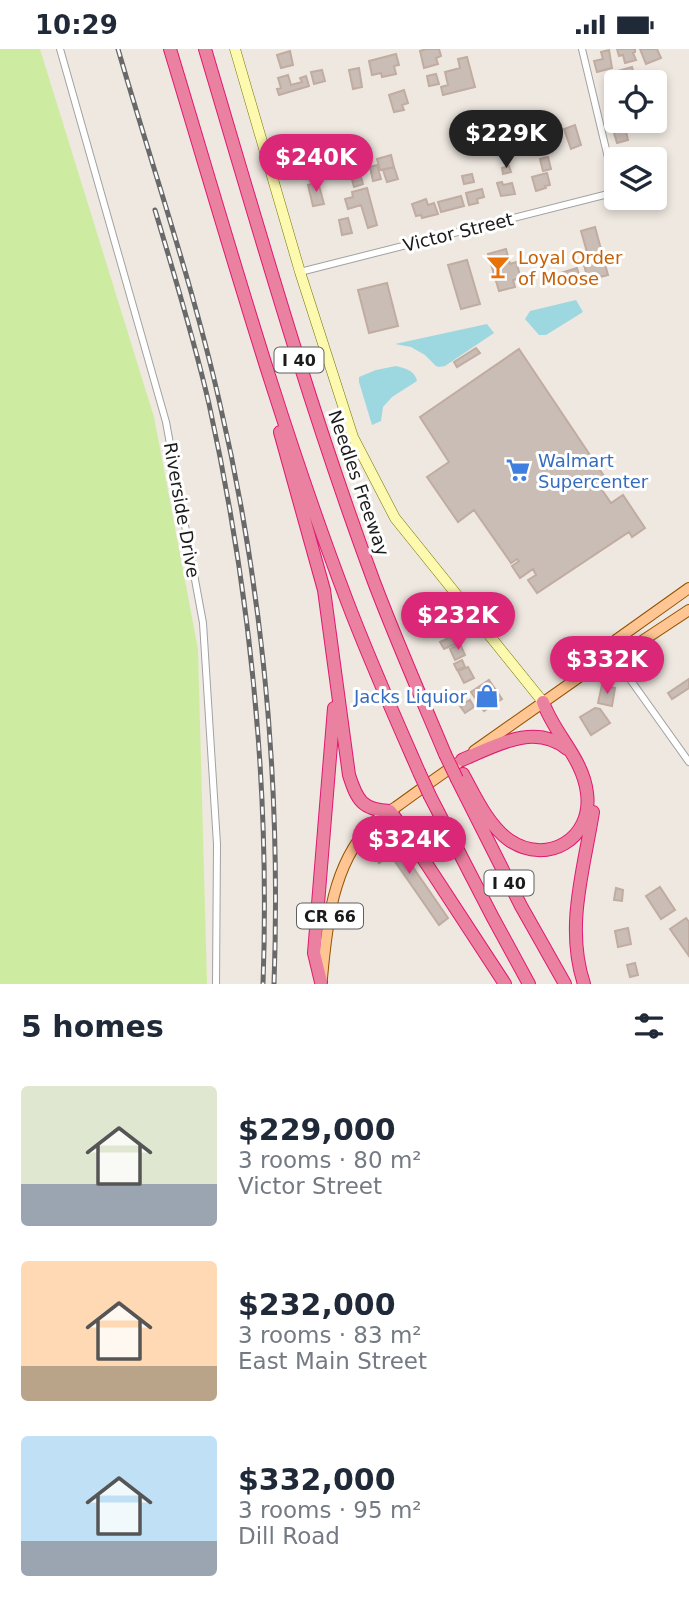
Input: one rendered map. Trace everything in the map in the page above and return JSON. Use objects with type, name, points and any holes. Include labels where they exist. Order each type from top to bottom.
[{"type":"highway","name":"I 40","points":[[170,49],[278,403],[346,598],[430,796],[529,984]]},
{"type":"highway","name":"Needles Freeway","points":[[205,49],[319,423],[374,581],[408,666],[521,906],[565,984]]},
{"type":"highway","points":[[253,323],[324,590],[349,775],[355,795],[364,805],[375,810],[390,811],[505,984]]},
{"type":"highway","points":[[321,983],[314,953],[336,684]]},
{"type":"highway","points":[[460,777],[498,830],[509,840],[527,848],[541,850],[567,843],[577,834],[587,810],[585,780],[573,754],[547,714],[543,702]]},
{"type":"highway","points":[[543,702],[552,709],[581,755],[593,786],[594,803],[576,915],[575,939],[584,984]]},
{"type":"highway","points":[[462,760],[505,742],[531,736],[556,741],[573,754]]},
{"type":"main road","points":[[612,654],[616,640],[689,588]]},
{"type":"main road","points":[[543,702],[612,654],[624,653],[689,610]]},
{"type":"main road","name":"CR 66","points":[[321,983],[335,890],[342,867],[355,844],[372,823],[543,702]]},
{"type":"street","name":"Riverside Drive","points":[[60,49],[166,422],[203,623],[217,844],[216,984]]},
{"type":"street","points":[[235,49],[300,272],[352,437],[395,517],[543,702]]},
{"type":"street","points":[[582,49],[605,147]]},
{"type":"street","name":"Victor Street","points":[[300,272],[604,194]]},
{"type":"street","points":[[612,654],[689,762]]},
{"type":"green space","points":[[0,49],[40,49],[154,417],[198,649],[207,984],[0,984]]},
{"type":"water","points":[[576,300],[583,312],[546,335],[539,335],[525,319],[530,311]]},
{"type":"water","points":[[487,324],[494,333],[445,366],[436,366],[425,355],[411,347],[395,344]]},
{"type":"water","points":[[396,366],[412,372],[417,381],[392,397],[383,407],[381,421],[372,425],[359,377]]},
{"type":"building","points":[[439,49],[441,56],[436,58],[438,64],[424,68],[420,51]]},
{"type":"building","points":[[617,49],[635,49],[633,53],[636,60],[625,63],[623,55],[619,56]]},
{"type":"building","points":[[640,49],[657,49],[661,58],[646,64]]},
{"type":"building","points":[[609,50],[612,68],[597,72],[594,61],[603,59],[601,52]]},
{"type":"building","points":[[290,51],[293,65],[281,68],[277,55]]},
{"type":"building","points":[[396,54],[399,65],[394,66],[396,74],[382,77],[381,73],[372,75],[369,61]]},
{"type":"building","points":[[467,57],[475,87],[443,95],[441,87],[448,85],[445,72],[460,68],[458,59]]},
{"type":"building","points":[[359,68],[362,87],[353,89],[349,70]]},
{"type":"building","points":[[322,70],[325,81],[314,84],[311,72]]},
{"type":"building","points":[[436,74],[439,84],[429,86],[427,76]]},
{"type":"building","points":[[288,75],[291,85],[302,82],[300,78],[306,76],[309,86],[279,95],[277,89],[281,88],[278,78]]},
{"type":"building","points":[[404,90],[408,103],[402,105],[404,110],[394,112],[389,95]]},
{"type":"building","points":[[575,125],[581,145],[571,149],[564,129]]},
{"type":"building","points":[[614,133],[626,133],[628,140],[617,143]]},
{"type":"building","points":[[352,150],[354,160],[332,164],[330,155]]},
{"type":"building","points":[[391,155],[394,167],[380,170],[377,159]]},
{"type":"building","points":[[548,157],[551,169],[543,171],[540,159]]},
{"type":"building","points":[[357,163],[363,184],[354,187],[348,165]]},
{"type":"building","points":[[377,165],[381,179],[373,181],[370,167]]},
{"type":"building","points":[[509,166],[511,172],[503,174],[502,168]]},
{"type":"building","points":[[394,167],[398,179],[387,182],[383,170]]},
{"type":"building","points":[[547,173],[550,185],[536,191],[532,177]]},
{"type":"building","points":[[472,174],[474,182],[464,184],[462,176]]},
{"type":"building","points":[[318,182],[324,204],[313,206],[308,185]]},
{"type":"building","points":[[502,182],[503,185],[512,183],[515,194],[501,196],[497,183]]},
{"type":"building","points":[[367,188],[377,225],[368,228],[361,205],[348,209],[345,199],[353,197],[352,192]]},
{"type":"building","points":[[482,189],[484,197],[477,199],[478,203],[469,205],[466,193]]},
{"type":"building","points":[[461,196],[464,206],[441,212],[438,202]]},
{"type":"building","points":[[426,199],[428,205],[434,203],[438,214],[422,218],[421,215],[416,216],[412,204]]},
{"type":"building","points":[[348,218],[352,233],[342,235],[339,220]]},
{"type":"building","points":[[595,227],[608,275],[588,280],[583,261],[589,259],[581,231]]},
{"type":"building","points":[[506,249],[510,264],[516,262],[521,278],[513,280],[515,287],[499,291],[488,254]]},
{"type":"building","points":[[467,260],[480,304],[461,309],[448,265]]},
{"type":"building","points":[[577,268],[581,281],[573,283],[571,278],[563,281],[561,273]]},
{"type":"building","points":[[387,283],[398,326],[369,333],[358,290]]},
{"type":"building","points":[[476,348],[480,353],[457,367],[454,362]]},
{"type":"building","name":"Walmart Supercenter","points":[[519,349],[608,482],[600,487],[611,503],[623,495],[645,528],[632,537],[629,532],[537,593],[528,580],[536,575],[533,569],[520,578],[512,566],[519,561],[517,559],[511,563],[474,510],[458,522],[427,477],[449,462],[420,417]]},
{"type":"building","points":[[459,633],[462,641],[444,649],[440,642]]},
{"type":"building","points":[[460,644],[465,655],[455,660],[450,649]]},
{"type":"building","points":[[462,660],[465,667],[457,670],[454,664]]},
{"type":"building","points":[[468,667],[474,678],[464,683],[458,671]]},
{"type":"building","points":[[689,679],[689,688],[672,699],[668,693]]},
{"type":"building","name":"Jacks Liquior","points":[[489,680],[502,699],[484,711],[471,692]]},
{"type":"building","points":[[602,685],[615,688],[612,706],[598,703]]},
{"type":"building","points":[[470,700],[474,707],[465,713],[460,706]]},
{"type":"building","points":[[595,708],[600,709],[610,723],[591,735],[580,717]]},
{"type":"building","points":[[387,836],[389,839],[392,837],[448,918],[439,925],[387,850],[383,853],[387,858],[379,863],[371,850],[377,846],[375,843]]},
{"type":"building","points":[[660,887],[675,910],[661,919],[646,896]]},
{"type":"building","points":[[616,888],[623,890],[622,901],[614,900]]},
{"type":"building","points":[[686,918],[689,922],[689,956],[670,929]]},
{"type":"building","points":[[628,928],[631,944],[618,947],[615,931]]},
{"type":"building","points":[[635,963],[638,975],[630,977],[627,965]]},
{"type":"railway","points":[[118,49],[208,356],[235,472],[248,545],[272,764],[275,837],[274,984]]},
{"type":"railway","points":[[155,210],[209,404],[236,548],[260,765],[263,984]]},
{"type":"place","name":"Loyal Order of Moose","points":[[498,267]]},
{"type":"place","name":"Walmart Supercenter","points":[[518,470]]},
{"type":"place","name":"Jacks Liquior","points":[[487,696]]}]
